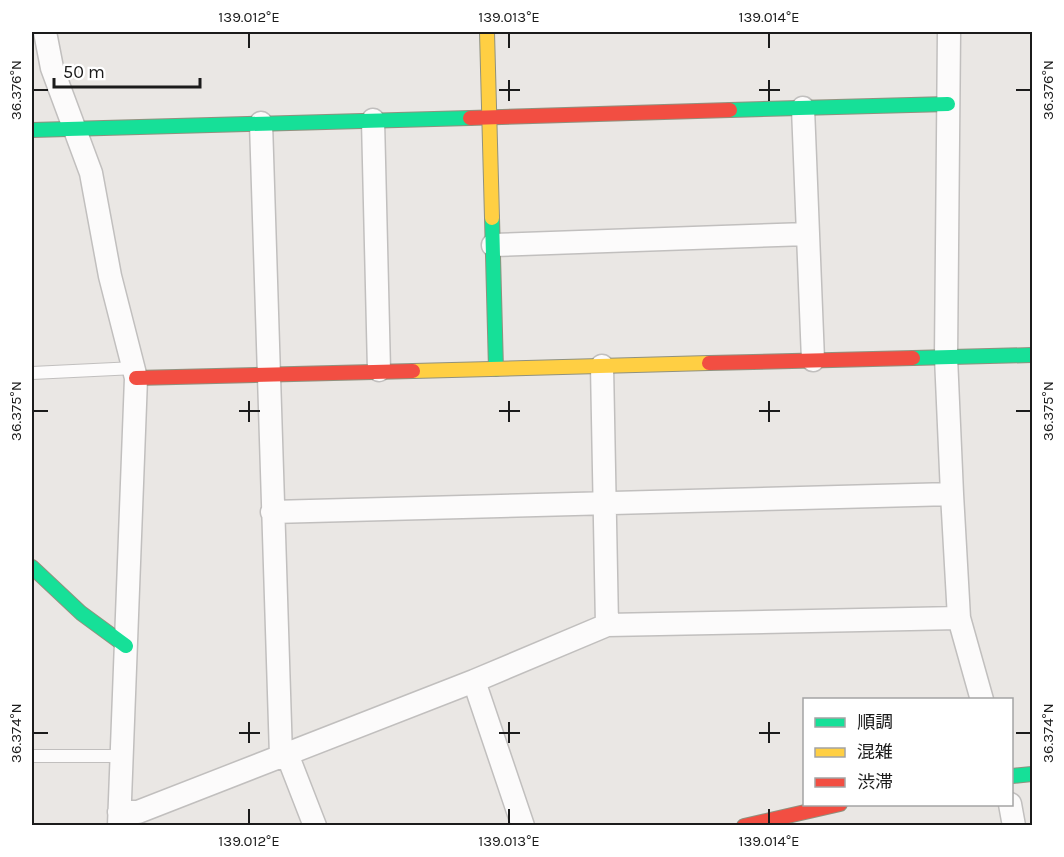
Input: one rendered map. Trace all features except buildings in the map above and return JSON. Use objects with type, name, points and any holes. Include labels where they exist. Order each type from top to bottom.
[{"type":"street","points":[[45,32],[50,63],[91,173],[110,276],[135,373],[119,819],[474,681],[607,625],[959,618]]},
{"type":"street","points":[[487,32],[496,369]]},
{"type":"street","points":[[949,32],[946,357],[952,494],[959,618],[982,698]]},
{"type":"street","points":[[32,129],[948,104]]},
{"type":"street","points":[[803,108],[813,360]]},
{"type":"street","points":[[373,120],[379,370]]},
{"type":"street","points":[[261,123],[272,512],[284,755],[315,825]]},
{"type":"street","points":[[493,245],[808,234]]},
{"type":"street","points":[[135,373],[268,374],[1032,355]]},
{"type":"street","points":[[602,366],[607,625]]},
{"type":"street","points":[[272,512],[952,494]]},
{"type":"street","points":[[32,567],[81,613],[126,646]]},
{"type":"street","points":[[474,681],[523,825]]},
{"type":"street","points":[[1013,776],[1032,774]]},
{"type":"street","points":[[744,825],[831,806]]},
{"type":"street","points":[[1010,806],[1014,825]]},
{"type":"lane","points":[[32,374],[135,373]]},
{"type":"lane","points":[[32,756],[122,756]]},
{"type":"traffic: fast","points":[[730,110],[948,104]]},
{"type":"traffic: fast","points":[[32,130],[470,118]]},
{"type":"traffic: fast","points":[[492,218],[496,369]]},
{"type":"traffic: fast","points":[[913,358],[1032,355]]},
{"type":"traffic: fast","points":[[32,567],[81,613],[126,646]]},
{"type":"traffic: fast","points":[[1013,776],[1032,774]]},
{"type":"traffic: slow","points":[[487,32],[492,218]]},
{"type":"traffic: slow","points":[[413,371],[709,363]]},
{"type":"traffic: jam","points":[[470,118],[730,110]]},
{"type":"traffic: jam","points":[[709,363],[913,358]]},
{"type":"traffic: jam","points":[[136,378],[413,371]]},
{"type":"traffic: jam","points":[[744,826],[831,806]]}]
